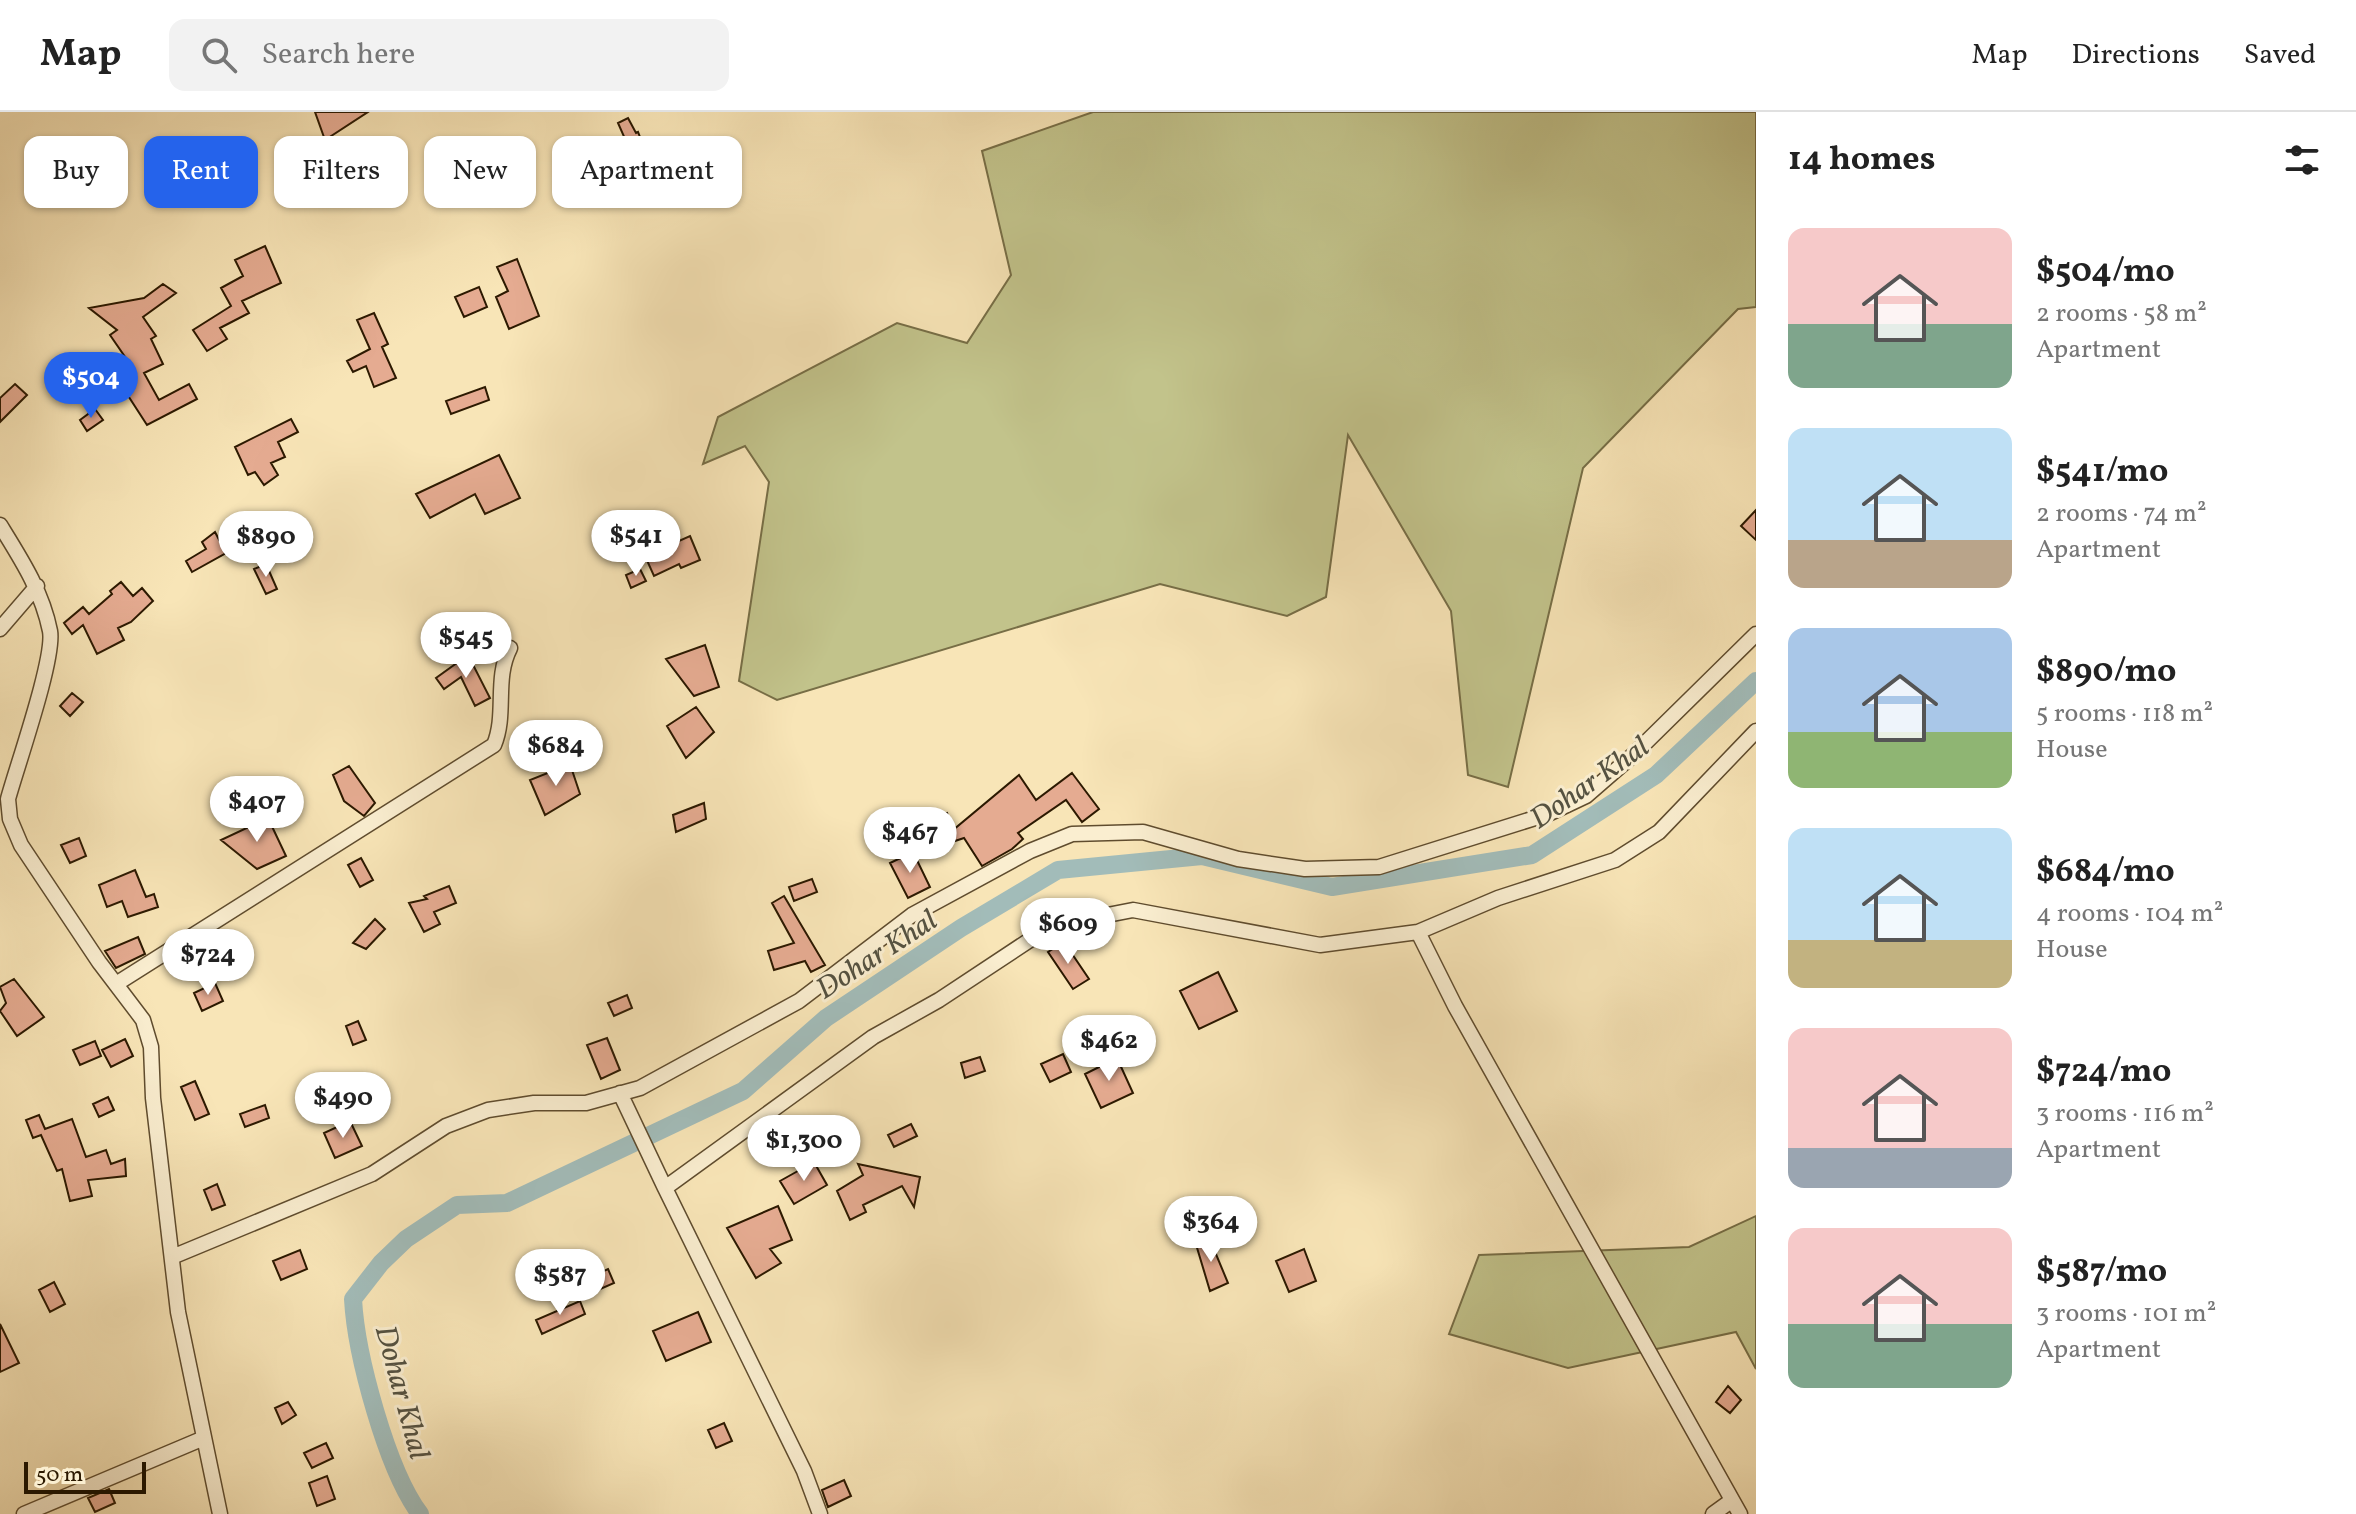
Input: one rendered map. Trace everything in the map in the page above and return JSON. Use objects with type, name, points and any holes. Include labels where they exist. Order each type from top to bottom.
[{"type":"street","points":[[0,525],[37,586],[51,634],[48,659],[8,799],[10,819],[21,845],[143,1020],[151,1047],[153,1098],[178,1312],[220,1514]]},
{"type":"street","points":[[0,629],[37,586]]},
{"type":"street","points":[[172,1257],[372,1174],[446,1126],[488,1110],[534,1103],[586,1103],[640,1088],[799,1001],[912,915],[1030,851],[1072,834],[1143,832],[1238,859],[1305,869],[1379,867],[1548,814],[1586,796],[1621,766],[1756,634]]},
{"type":"street","points":[[116,984],[494,745],[502,727],[503,662],[510,648]]},
{"type":"street","points":[[665,1188],[873,1037],[939,1000],[1051,926],[1133,910],[1320,945],[1418,932],[1498,898],[1615,860],[1659,832],[1756,731]]},
{"type":"street","points":[[1418,932],[1455,1006],[1736,1508],[1713,1514]]},
{"type":"street","points":[[620,1093],[804,1471],[820,1514]]},
{"type":"street","points":[[24,1514],[204,1438]]},
{"type":"green space","points":[[1093,112],[1756,112],[1756,307],[1738,309],[1583,468],[1508,787],[1468,775],[1451,611],[1348,435],[1326,597],[1287,616],[1160,584],[777,700],[739,681],[769,482],[745,446],[703,464],[718,417],[897,323],[967,343],[1011,275],[982,151]]},
{"type":"green space","points":[[1756,1216],[1756,1369],[1736,1332],[1568,1368],[1449,1334],[1479,1255],[1689,1247]]},
{"type":"building","points":[[315,112],[368,112],[331,136],[324,136]]},
{"type":"building","points":[[628,118],[640,136],[624,136],[618,123]]},
{"type":"building","points":[[265,246],[281,283],[242,301],[249,313],[220,328],[227,339],[207,351],[193,330],[231,306],[221,288],[243,276],[235,260]]},
{"type":"building","points":[[517,259],[539,316],[509,329],[496,297],[508,291],[497,267]]},
{"type":"building","points":[[163,284],[176,293],[143,317],[156,336],[151,339],[163,364],[144,373],[159,400],[189,384],[197,399],[147,425],[116,377],[132,367],[110,335],[117,330],[89,308],[144,298]]},
{"type":"building","points":[[479,287],[487,307],[464,317],[455,297]]},
{"type":"building","points":[[374,313],[388,344],[382,347],[396,378],[374,387],[366,366],[353,372],[347,361],[370,349],[357,320]]},
{"type":"building","points":[[15,384],[27,395],[0,422],[0,398]]},
{"type":"building","points":[[485,387],[489,400],[451,414],[446,401]]},
{"type":"building","points":[[95,409],[103,420],[87,431],[80,420]]},
{"type":"building","points":[[291,419],[298,432],[278,442],[285,457],[271,463],[278,475],[264,485],[255,472],[248,475],[235,447]]},
{"type":"building","points":[[499,455],[520,498],[485,514],[475,494],[430,518],[416,494]]},
{"type":"building","points":[[1756,510],[1756,540],[1741,526]]},
{"type":"building","points":[[215,532],[226,553],[192,572],[186,561],[206,549],[202,542]]},
{"type":"building","points":[[690,536],[700,560],[681,568],[679,564],[654,576],[645,556]]},
{"type":"building","points":[[266,564],[277,589],[266,594],[254,569]]},
{"type":"building","points":[[640,569],[646,581],[631,588],[626,575]]},
{"type":"building","points":[[121,582],[133,596],[142,588],[153,601],[131,622],[118,628],[124,640],[97,654],[83,625],[72,634],[64,623],[83,607],[89,614]]},
{"type":"building","points":[[705,645],[719,687],[694,696],[666,659]]},
{"type":"building","points":[[468,655],[490,698],[475,706],[461,677],[444,689],[436,678]]},
{"type":"building","points":[[72,693],[83,702],[70,716],[60,706]]},
{"type":"building","points":[[696,707],[714,732],[686,758],[667,726]]},
{"type":"building","points":[[570,764],[580,794],[545,815],[530,780]]},
{"type":"building","points":[[349,766],[375,803],[364,816],[344,801],[333,775]]},
{"type":"building","points":[[1072,773],[1099,809],[1082,822],[1066,800],[1018,833],[1023,839],[1012,849],[982,866],[964,838],[931,849],[935,846],[925,821],[947,813],[953,830],[1019,775],[1036,800]]},
{"type":"building","points":[[704,803],[706,819],[676,832],[673,815]]},
{"type":"building","points":[[268,818],[286,856],[257,869],[221,840]]},
{"type":"building","points":[[79,838],[86,856],[70,863],[61,845]]},
{"type":"building","points":[[913,852],[930,887],[908,898],[890,863]]},
{"type":"building","points":[[361,858],[373,880],[360,887],[348,865]]},
{"type":"building","points":[[135,870],[146,897],[154,894],[158,907],[128,917],[122,901],[107,907],[99,885]]},
{"type":"building","points":[[812,879],[817,892],[794,901],[789,887]]},
{"type":"building","points":[[449,886],[456,903],[434,912],[440,924],[424,932],[409,903],[427,899],[424,896]]},
{"type":"building","points":[[784,896],[825,965],[811,972],[805,961],[774,970],[768,951],[794,943],[772,903]]},
{"type":"building","points":[[375,919],[385,929],[366,949],[353,943]]},
{"type":"building","points":[[138,937],[145,954],[116,968],[105,951]]},
{"type":"building","points":[[1064,942],[1089,979],[1073,989],[1048,952]]},
{"type":"building","points":[[1218,972],[1237,1011],[1199,1029],[1180,991]]},
{"type":"building","points":[[14,979],[44,1017],[17,1036],[0,1011],[6,1003],[0,987]]},
{"type":"building","points":[[215,983],[223,1001],[202,1011],[194,993]]},
{"type":"building","points":[[627,995],[632,1008],[614,1016],[608,1003]]},
{"type":"building","points":[[358,1021],[366,1040],[353,1045],[346,1026]]},
{"type":"building","points":[[607,1038],[620,1070],[601,1079],[587,1045]]},
{"type":"building","points":[[125,1039],[133,1056],[111,1067],[102,1050]]},
{"type":"building","points":[[95,1041],[101,1056],[80,1065],[73,1050]]},
{"type":"building","points":[[1063,1054],[1071,1072],[1050,1082],[1041,1064]]},
{"type":"building","points":[[980,1057],[985,1071],[965,1078],[961,1063]]},
{"type":"building","points":[[1117,1058],[1133,1093],[1101,1108],[1085,1074]]},
{"type":"building","points":[[195,1081],[209,1114],[195,1120],[181,1087]]},
{"type":"building","points":[[359,1094],[364,1108],[339,1118],[334,1104]]},
{"type":"building","points":[[108,1097],[114,1110],[99,1117],[93,1104]]},
{"type":"building","points":[[265,1105],[269,1118],[245,1127],[240,1114]]},
{"type":"building","points":[[39,1115],[45,1129],[72,1119],[86,1157],[106,1150],[111,1164],[125,1159],[126,1176],[88,1180],[92,1196],[70,1201],[62,1169],[57,1171],[41,1135],[33,1138],[26,1120]]},
{"type":"building","points":[[350,1121],[362,1146],[335,1158],[324,1133]]},
{"type":"building","points":[[911,1124],[917,1136],[894,1147],[888,1135]]},
{"type":"building","points":[[814,1162],[827,1185],[794,1204],[780,1181]]},
{"type":"building","points":[[858,1164],[920,1177],[914,1207],[902,1186],[863,1205],[866,1212],[850,1220],[837,1191],[863,1175]]},
{"type":"building","points":[[217,1184],[225,1205],[212,1210],[204,1190]]},
{"type":"building","points":[[778,1206],[792,1240],[770,1249],[781,1263],[756,1278],[727,1228]]},
{"type":"building","points":[[1208,1235],[1228,1283],[1210,1291],[1195,1241]]},
{"type":"building","points":[[1304,1249],[1316,1281],[1289,1292],[1276,1261]]},
{"type":"building","points":[[300,1250],[307,1269],[281,1280],[273,1261]]},
{"type":"building","points":[[608,1269],[614,1283],[589,1294],[583,1281]]},
{"type":"building","points":[[54,1282],[65,1304],[50,1312],[39,1290]]},
{"type":"building","points":[[580,1301],[585,1314],[542,1334],[536,1320]]},
{"type":"building","points":[[698,1312],[711,1342],[666,1361],[653,1331]]},
{"type":"building","points":[[0,1324],[19,1363],[0,1372]]},
{"type":"building","points":[[1728,1386],[1741,1400],[1730,1413],[1716,1402]]},
{"type":"building","points":[[288,1402],[296,1415],[282,1424],[275,1408]]},
{"type":"building","points":[[724,1423],[732,1441],[716,1448],[708,1430]]},
{"type":"building","points":[[326,1443],[333,1458],[312,1468],[304,1453]]},
{"type":"building","points":[[327,1476],[335,1499],[317,1506],[309,1483]]},
{"type":"building","points":[[844,1480],[851,1496],[828,1507],[822,1490]]},
{"type":"building","points":[[109,1489],[115,1503],[95,1512],[88,1498]]},
{"type":"waterway","name":"Dohar Khal","points":[[420,1514],[396,1470],[375,1411],[360,1350],[353,1299],[381,1263],[406,1239],[457,1205],[507,1203],[743,1091],[826,1018],[961,928],[1058,870],[1202,856],[1332,887],[1532,855],[1656,775],[1756,681]]}]
